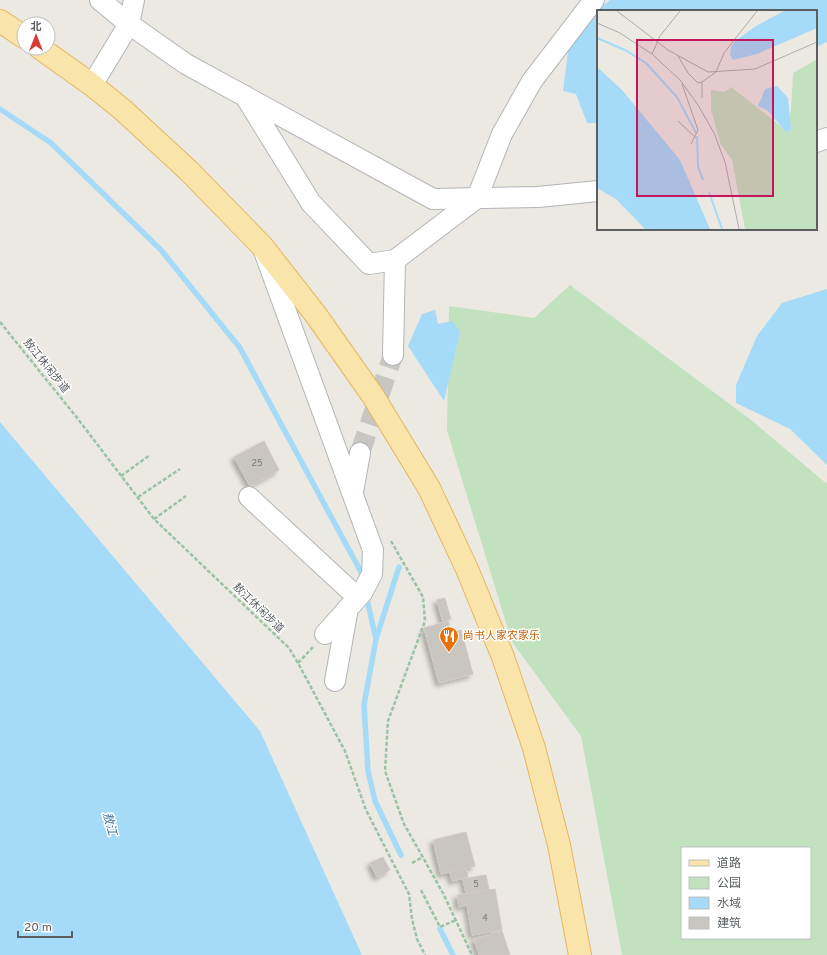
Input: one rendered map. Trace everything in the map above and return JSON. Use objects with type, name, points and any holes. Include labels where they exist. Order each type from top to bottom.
[{"type":"main road","points":[[0,21],[16,32]]},
{"type":"main road","points":[[51,56],[92,85],[123,110],[190,172],[262,246],[316,315],[373,396],[429,488],[467,569],[503,657],[534,748],[559,845],[580,955]]},
{"type":"street","points":[[100,0],[129,24],[186,64],[433,198],[538,197],[597,191]]},
{"type":"street","points":[[92,85],[129,24],[134,0]]},
{"type":"street","points":[[245,96],[311,203],[369,264],[395,260],[478,198],[502,134],[532,81],[594,0]]},
{"type":"street","points":[[817,142],[827,138]]},
{"type":"street","points":[[262,246],[373,550],[372,574],[356,599],[325,634]]},
{"type":"street","points":[[393,355],[395,260]]},
{"type":"street","points":[[353,494],[360,453]]},
{"type":"street","points":[[249,496],[356,599]]},
{"type":"street","points":[[335,681],[356,599]]},
{"type":"path","name":"敖江休闲步道","points":[[0,322],[78,419],[154,519],[288,648],[345,751],[366,810],[409,894],[412,920],[417,939],[425,955]]},
{"type":"path","points":[[121,476],[150,455]]},
{"type":"path","points":[[138,497],[180,469]]},
{"type":"path","points":[[154,519],[186,496]]},
{"type":"path","points":[[391,540],[423,597],[425,621],[388,721],[385,771],[404,824],[443,893],[472,955]]},
{"type":"path","points":[[412,863],[423,857]]},
{"type":"path","points":[[421,890],[440,927],[456,920]]},
{"type":"green space","points":[[570,285],[751,420],[827,484],[827,955],[622,955],[581,736],[512,642],[447,431],[449,306],[534,318]]},
{"type":"water","points":[[610,0],[827,0],[827,42],[817,47],[817,10],[598,10]]},
{"type":"water","points":[[597,11],[597,123],[587,123],[576,94],[563,91],[569,43]]},
{"type":"water","points":[[827,289],[827,465],[790,429],[736,403],[736,385],[757,336],[782,303]]},
{"type":"water","points":[[435,310],[438,324],[452,321],[460,332],[444,401],[408,346],[422,314]]},
{"type":"water","name":"敖江","points":[[0,422],[260,731],[362,955],[0,955]]},
{"type":"building","points":[[264,441],[279,470],[250,486],[234,457]]},
{"type":"building","points":[[445,598],[447,606],[439,608],[437,600]]},
{"type":"building","points":[[447,606],[451,619],[443,622],[439,608]]},
{"type":"building","name":"尚书人家农家乐","points":[[448,621],[451,633],[461,630],[473,674],[439,683],[424,628]]},
{"type":"building","points":[[466,832],[475,866],[441,874],[433,840]]},
{"type":"building","points":[[383,857],[390,870],[377,877],[370,863]]},
{"type":"building","points":[[466,868],[468,877],[452,881],[450,872]]},
{"type":"building","points":[[486,875],[489,890],[466,894],[463,879]]},
{"type":"building","points":[[495,889],[502,930],[472,935],[467,905],[459,907],[457,895]]},
{"type":"building","points":[[502,931],[510,955],[479,955],[474,939]]},
{"type":"waterway","points":[[0,109],[51,143],[161,250],[240,348],[361,572],[363,580]]},
{"type":"waterway","points":[[376,639],[399,567]]},
{"type":"waterway","points":[[366,595],[376,639],[364,705],[368,771],[375,801],[401,855]]},
{"type":"waterway","points":[[440,929],[453,955]]},
{"type":"tunnel","points":[[360,453],[393,355]]},
{"type":"place","name":"尚书人家农家乐","points":[[449,653]]}]
